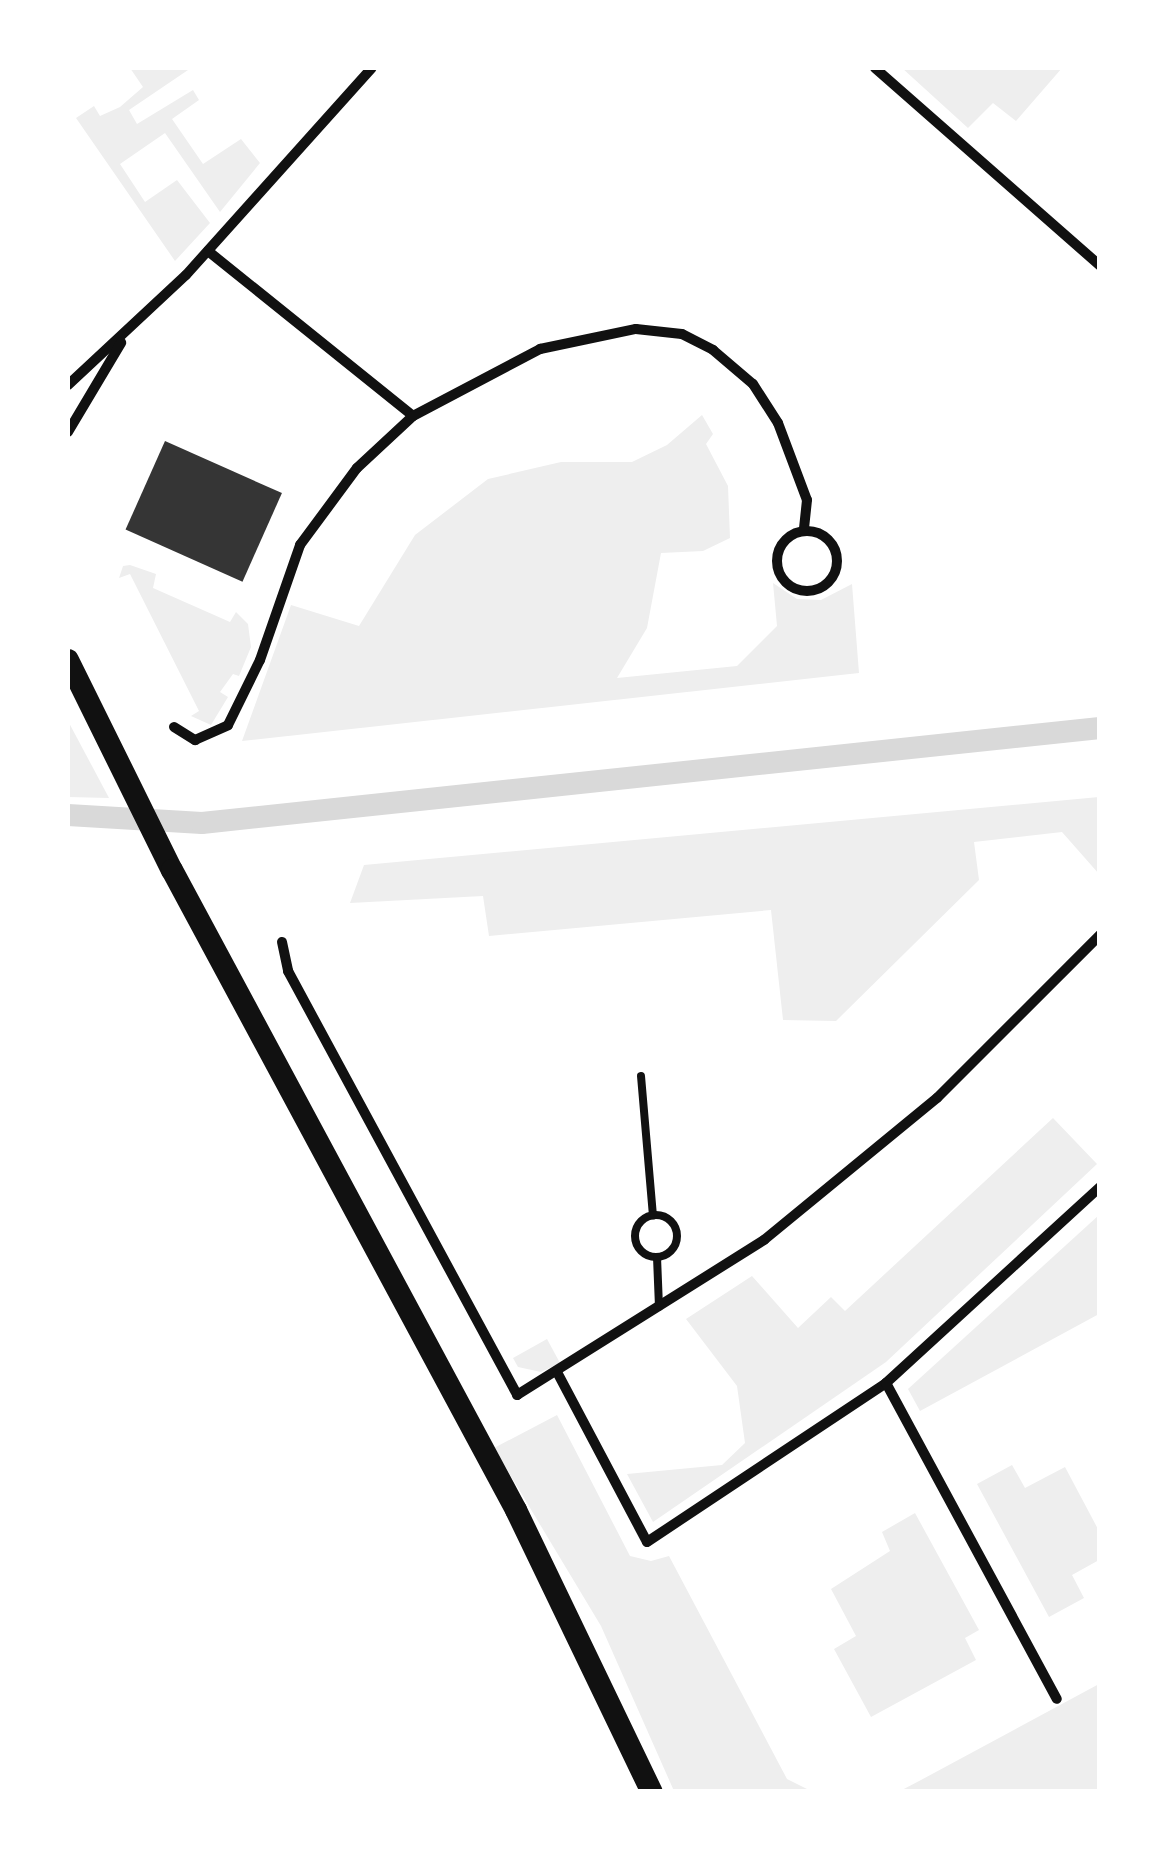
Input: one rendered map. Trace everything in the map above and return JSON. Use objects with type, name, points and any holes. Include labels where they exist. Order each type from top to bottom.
[{"type":"main road","points":[[68,660],[121,774],[516,1510],[652,1792]]},
{"type":"main road","points":[[68,692],[121,774]]},
{"type":"main road","points":[[616,1719],[639,1792]]},
{"type":"street","points":[[875,68],[1100,266]]},
{"type":"street","points":[[68,384],[126,334],[208,252],[367,69]]},
{"type":"street","points":[[208,252],[413,416]]},
{"type":"street","points":[[174,727],[194,740],[228,725],[260,660],[282,585],[315,520],[357,468],[413,416],[540,349],[636,329],[682,334],[747,378],[778,424],[807,500],[804,530]]},
{"type":"street","points":[[68,432],[126,334]]},
{"type":"street","points":[[804,530],[830,540],[838,558],[827,584],[808,592],[782,578],[777,558],[786,539],[804,530]]},
{"type":"street","points":[[282,942],[288,971],[517,1395],[764,1240],[937,1098],[1100,935]]},
{"type":"street","points":[[557,1372],[646,1542],[886,1383],[1100,1187]]},
{"type":"street","points":[[886,1383],[1057,1700]]},
{"type":"lane","points":[[641,1076],[653,1215]]},
{"type":"lane","points":[[653,1215],[672,1222],[676,1234],[669,1252],[657,1257]]},
{"type":"lane","points":[[653,1215],[637,1227],[636,1241],[657,1257]]},
{"type":"lane","points":[[657,1257],[659,1307]]},
{"type":"shaded area","points":[[130,68],[191,68],[129,110],[137,124],[193,90],[199,100],[172,119],[203,164],[241,139],[260,163],[220,212],[165,133],[120,164],[145,202],[177,180],[210,223],[175,261],[76,118],[94,106],[100,116],[120,107],[143,87]]},
{"type":"shaded area","points":[[902,68],[1062,68],[1016,121],[993,103],[968,128]]},
{"type":"shaded area","points":[[702,415],[713,434],[706,444],[728,486],[730,538],[703,551],[661,553],[647,628],[617,678],[737,666],[777,626],[773,583],[797,599],[821,600],[852,584],[859,673],[242,741],[291,605],[359,626],[415,535],[488,479],[561,462],[632,462],[667,445]]},
{"type":"shaded area","points":[[123,566],[156,574],[153,588],[230,622],[236,612],[248,624],[251,647],[239,676],[233,674],[220,692],[228,697],[211,725],[191,716],[199,711],[130,574],[119,578]]},
{"type":"shaded area","points":[[68,721],[92,766],[109,798],[68,797]]},
{"type":"shaded area","points":[[1099,797],[1099,874],[1062,832],[974,842],[979,880],[836,1021],[783,1020],[771,910],[489,936],[483,896],[350,903],[364,865]]},
{"type":"shaded area","points":[[1053,1118],[1097,1164],[886,1362],[653,1522],[627,1474],[722,1465],[745,1443],[737,1386],[686,1319],[752,1276],[798,1328],[831,1297],[845,1311]]},
{"type":"shaded area","points":[[1099,1215],[1099,1314],[920,1411],[908,1389]]},
{"type":"shaded area","points":[[547,1339],[560,1363],[541,1372],[518,1367],[513,1358]]},
{"type":"shaded area","points":[[557,1415],[630,1556],[651,1561],[669,1556],[787,1779],[811,1791],[674,1791],[601,1626],[494,1448]]},
{"type":"shaded area","points":[[1012,1465],[1025,1488],[1065,1467],[1099,1531],[1099,1560],[1072,1575],[1084,1598],[1049,1617],[977,1484]]},
{"type":"shaded area","points":[[915,1513],[979,1630],[965,1638],[976,1660],[871,1717],[834,1649],[856,1636],[831,1589],[890,1551],[882,1532]]},
{"type":"shaded area","points":[[1099,1684],[1099,1791],[900,1791],[921,1780]]},
{"type":"building","points":[[165,441],[282,493],[242,582],[126,530]]},
{"type":"waterway","points":[[68,815],[202,823],[1100,728]]}]
